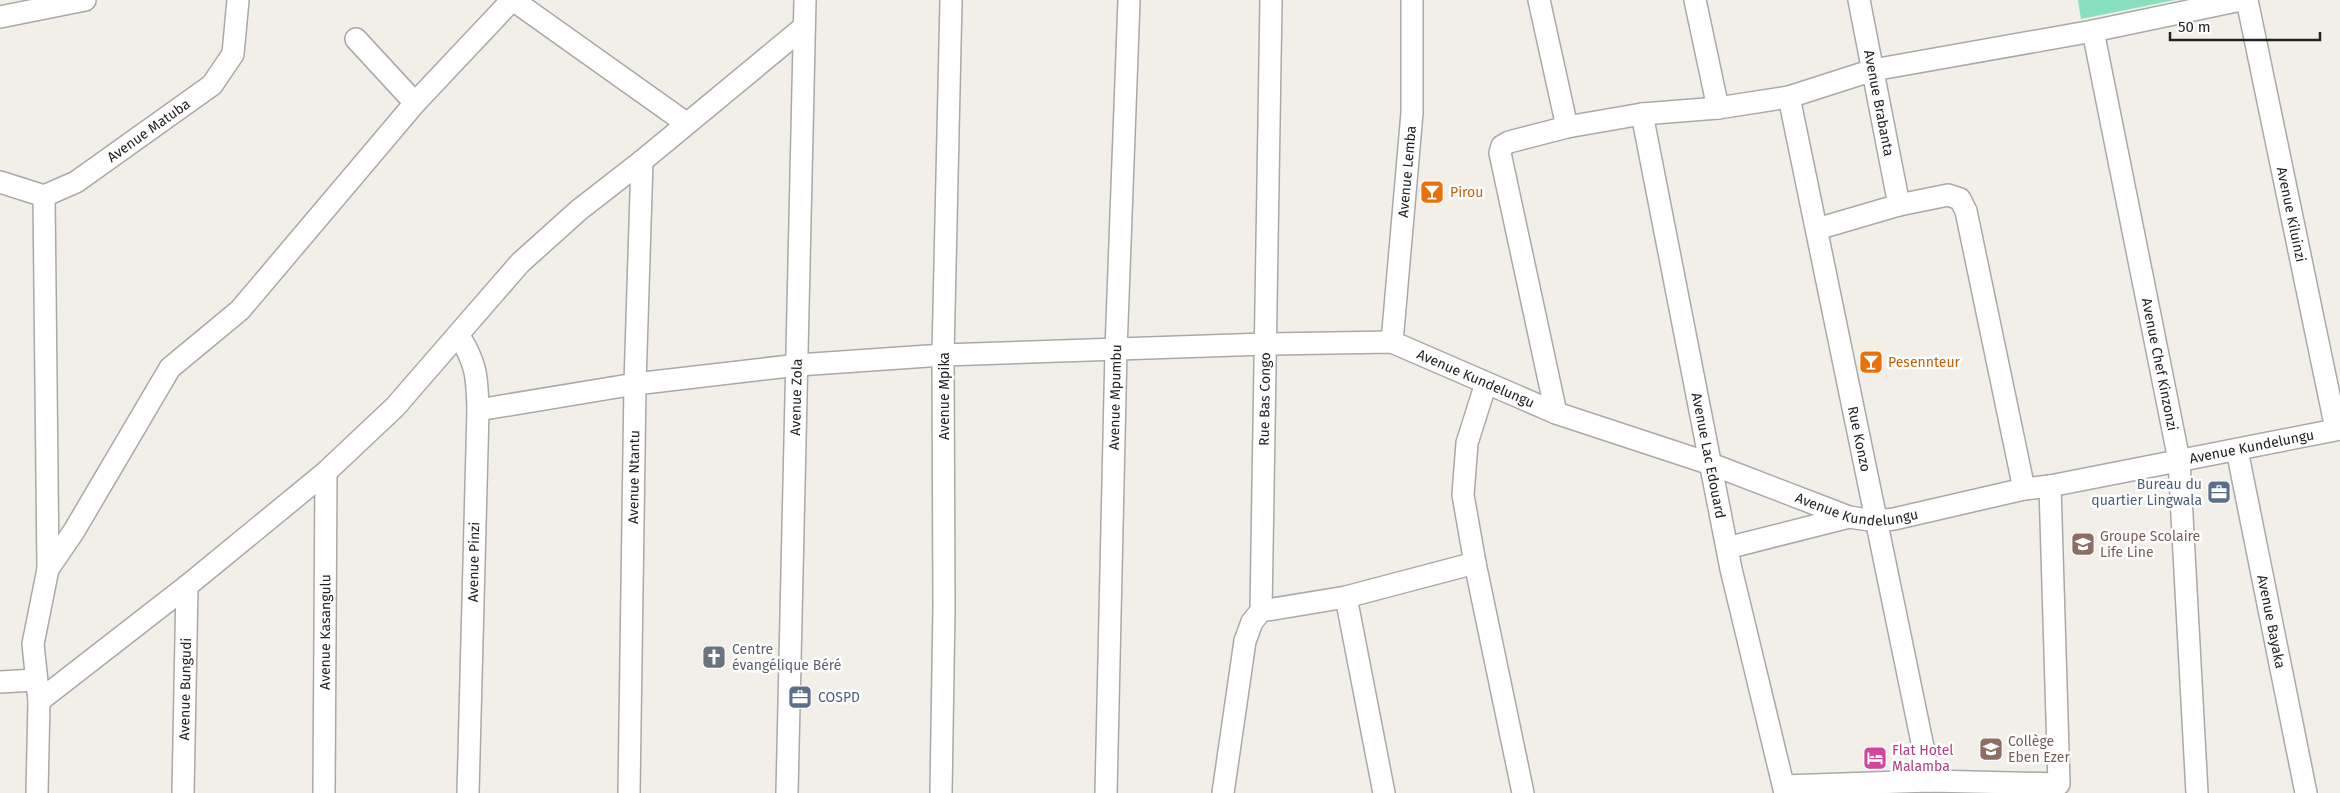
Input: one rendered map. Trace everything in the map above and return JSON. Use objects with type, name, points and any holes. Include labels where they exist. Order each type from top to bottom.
[{"type":"street","points":[[0,17],[85,0]]},
{"type":"street","name":"Avenue Matuba","points":[[44,196],[76,182],[212,85],[233,54],[238,0]]},
{"type":"street","points":[[48,569],[74,531],[170,368],[240,310],[415,104],[512,0],[686,123]]},
{"type":"street","name":"Avenue Zola","points":[[787,793],[805,0]]},
{"type":"street","name":"Avenue Mpika","points":[[941,793],[944,608],[943,355],[951,0]]},
{"type":"street","name":"Avenue Mpumbu","points":[[1106,793],[1116,350],[1129,0]]},
{"type":"street","name":"Rue Bas Congo","points":[[1261,611],[1271,0]]},
{"type":"street","name":"Avenue Lemba","points":[[1392,342],[1412,113],[1412,0]]},
{"type":"street","points":[[1538,0],[1567,127]]},
{"type":"street","points":[[1696,0],[1718,108]]},
{"type":"street","name":"Avenue Brabanta","points":[[1859,0],[1899,205]]},
{"type":"street","points":[[1556,413],[1500,153],[1502,146],[1509,142],[1567,127],[1642,114],[1718,108],[1789,97],[1873,70],[2093,31],[2241,0]]},
{"type":"street","name":"Avenue Kiluinzi","points":[[2247,0],[2338,429]]},
{"type":"street","points":[[38,702],[187,586],[326,472],[395,407],[459,336],[520,263],[579,210],[642,161],[804,28]]},
{"type":"street","name":"Avenue Chef Kinzonzi","points":[[2093,31],[2179,460],[2197,793]]},
{"type":"street","points":[[356,39],[415,104]]},
{"type":"street","name":"Rue Konzo","points":[[1789,97],[1930,781]]},
{"type":"street","name":"Avenue Lac Edouard","points":[[1642,114],[1727,548],[1785,789]]},
{"type":"street","name":"Avenue Ntantu","points":[[629,793],[635,384],[642,161]]},
{"type":"street","points":[[0,182],[44,196],[48,569],[33,644],[38,702],[36,793]]},
{"type":"street","points":[[1817,229],[1899,205],[1948,194],[1960,199],[1966,211],[2024,488]]},
{"type":"street","name":"Avenue Pinzi","points":[[459,336],[471,355],[477,378],[478,410],[468,793]]},
{"type":"street","points":[[478,410],[635,384],[798,365],[943,355],[1265,344],[1392,342]]},
{"type":"street","name":"Avenue Kundelungu","points":[[1392,342],[1556,413],[1710,464],[1849,517],[1876,521],[1894,519],[2024,488],[2050,486],[2338,429]]},
{"type":"street","points":[[1486,383],[1467,443],[1463,495],[1475,564],[1522,793]]},
{"type":"street","name":"Avenue Bayaka","points":[[2236,450],[2306,793]]},
{"type":"street","name":"Avenue Kasangulu","points":[[324,793],[326,472]]},
{"type":"street","points":[[1785,789],[1930,781],[2059,788],[2050,486]]},
{"type":"street","points":[[1727,548],[1849,517]]},
{"type":"street","points":[[1223,793],[1245,641],[1252,622],[1261,611],[1346,597],[1475,564]]},
{"type":"street","name":"Avenue Bungudi","points":[[183,793],[187,586]]},
{"type":"street","points":[[1346,597],[1384,793]]},
{"type":"street","points":[[0,682],[35,680]]},
{"type":"green space","points":[[2078,0],[2175,0],[2081,19]]},
{"type":"place","name":"Pirou","points":[[1432,192]]},
{"type":"place","name":"Pesennteur","points":[[1871,362]]},
{"type":"place","name":"Bureau du quartier Lingwala","points":[[2219,492]]},
{"type":"place","name":"Groupe Scolaire Life Line","points":[[2083,544]]},
{"type":"place","name":"Centre évangélique Béré","points":[[714,657]]},
{"type":"place","name":"COSPD","points":[[800,697]]},
{"type":"place","name":"Collège Eben Ezer","points":[[1991,749]]},
{"type":"place","name":"Flat Hotel Malamba","points":[[1875,758]]}]
